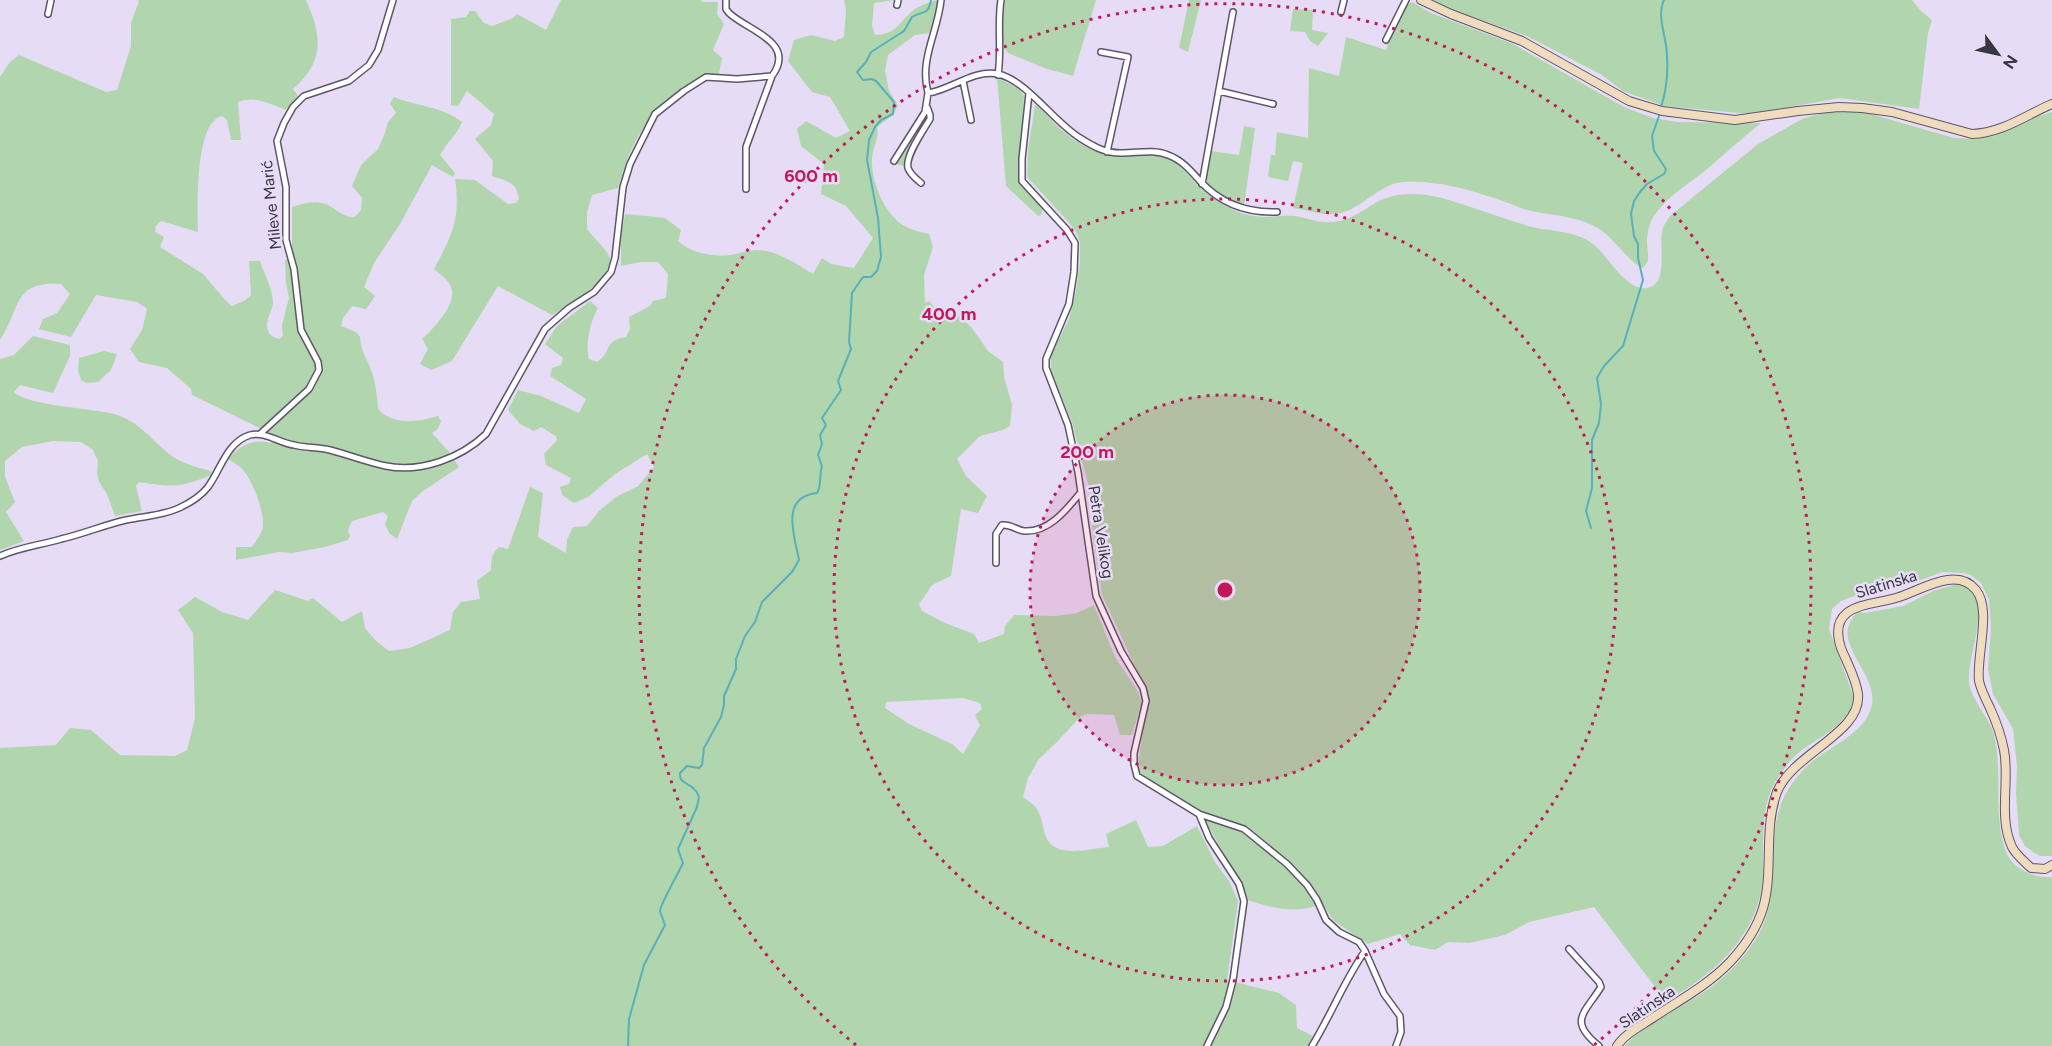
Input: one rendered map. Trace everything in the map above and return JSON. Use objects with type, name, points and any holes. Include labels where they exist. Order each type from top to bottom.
[{"type":"street","points":[[48,14],[51,0]]},
{"type":"street","name":"Mileve Marić","points":[[260,434],[309,389],[319,370],[318,362],[301,330],[294,269],[286,240],[286,187],[277,141],[293,107],[304,96],[348,81],[369,65],[378,50],[393,0]]},
{"type":"street","points":[[726,0],[726,9],[729,13],[765,36],[780,55],[779,67],[772,76],[746,147],[746,189]]},
{"type":"street","points":[[894,161],[927,107],[925,64],[941,0]]},
{"type":"street","points":[[998,75],[1001,54],[999,22],[1001,0]]},
{"type":"street","points":[[1341,12],[1344,0]]},
{"type":"street","points":[[1386,40],[1406,0]]},
{"type":"street","points":[[1421,0],[1460,18],[1522,41],[1629,101],[1659,110],[1735,120],[1839,107],[1862,108],[1892,112],[1963,132],[1985,134],[2052,104]]},
{"type":"street","points":[[1202,184],[1233,12]]},
{"type":"street","points":[[1101,52],[1128,57],[1107,152]]},
{"type":"street","points":[[928,93],[937,92],[970,77],[998,75],[1017,83],[1067,130],[1096,148],[1107,152],[1164,153],[1180,161],[1202,184],[1222,200],[1239,208],[1256,212],[1278,212]]},
{"type":"street","points":[[0,556],[126,520],[162,514],[178,508],[202,493],[210,485],[230,449],[250,435],[260,434],[293,445],[327,449],[383,466],[406,468],[444,460],[477,443],[486,434],[545,329],[569,308],[594,292],[611,272],[615,258],[623,187],[638,147],[655,114],[684,90],[706,77],[737,79],[772,76]]},
{"type":"street","points":[[963,81],[971,120]]},
{"type":"street","points":[[1219,91],[1273,104]]},
{"type":"street","name":"Petra Velikog","points":[[1029,93],[1022,181],[1068,230],[1075,243],[1074,272],[1069,304],[1046,359],[1050,380],[1068,425],[1081,492],[1096,596],[1121,651],[1143,688],[1146,701],[1134,753],[1137,776],[1199,814],[1244,829],[1287,864],[1307,885],[1326,920],[1339,933],[1359,942],[1365,951]]},
{"type":"street","points":[[921,183],[909,171],[908,164],[910,155],[930,120],[927,107]]},
{"type":"street","points":[[996,563],[996,534],[1002,525],[1008,524],[1022,531],[1041,529],[1064,512],[1081,492]]},
{"type":"street","name":"Slatinska","points":[[1617,1046],[1629,1033],[1704,986],[1729,962],[1755,927],[1763,908],[1769,826],[1778,790],[1795,766],[1848,723],[1857,706],[1858,693],[1839,639],[1839,627],[1843,618],[1852,609],[1875,601],[1896,598],[1946,580],[1956,579],[1967,582],[1975,588],[1980,596],[1982,609],[1979,681],[1998,728],[2004,750],[2006,824],[2011,846],[2031,868],[2045,869],[2052,865]]},
{"type":"street","points":[[1199,814],[1209,838],[1239,884],[1244,901],[1233,980],[1226,1007],[1207,1046]]},
{"type":"street","points":[[1569,949],[1601,987],[1586,1007],[1581,1023],[1584,1032],[1599,1046]]},
{"type":"street","points":[[1312,1046],[1332,1013],[1352,969],[1365,951]]},
{"type":"street","points":[[1365,951],[1384,994],[1400,1016],[1401,1032],[1395,1046]]},
{"type":"green space","points":[[137,0],[306,0],[315,25],[318,48],[311,68],[293,89],[298,96],[286,110],[256,100],[238,102],[241,140],[231,140],[227,120],[222,116],[216,119],[208,129],[201,157],[198,232],[161,221],[156,226],[155,232],[164,237],[160,247],[203,274],[232,306],[251,295],[249,261],[260,261],[273,298],[267,328],[275,338],[280,339],[283,335],[282,325],[289,298],[285,261],[292,250],[292,207],[317,202],[343,215],[355,217],[361,210],[362,198],[352,186],[361,165],[378,149],[388,122],[396,113],[390,103],[394,97],[437,109],[462,122],[440,155],[455,173],[453,177],[432,165],[400,224],[374,263],[364,287],[375,296],[366,309],[352,306],[343,318],[341,326],[356,332],[360,337],[362,350],[374,380],[378,409],[391,418],[406,421],[438,416],[441,421],[438,429],[432,433],[459,467],[412,501],[397,539],[389,533],[385,524],[388,516],[383,512],[352,521],[348,530],[350,536],[348,540],[292,553],[279,552],[236,560],[236,547],[252,547],[259,537],[263,517],[248,476],[228,459],[237,450],[252,442],[270,443],[274,435],[192,395],[191,389],[167,368],[139,362],[130,349],[142,330],[147,309],[137,302],[96,295],[71,337],[39,329],[43,319],[57,313],[70,294],[61,284],[34,287],[20,299],[0,340],[0,77],[10,62],[19,55],[106,92],[117,90],[131,46],[131,23],[139,1]]},
{"type":"green space","points":[[561,0],[718,2],[717,14],[724,24],[713,50],[722,58],[718,78],[684,92],[658,111],[640,132],[618,188],[592,195],[587,212],[587,229],[604,248],[610,259],[609,266],[597,283],[578,299],[552,315],[498,286],[452,361],[431,370],[420,364],[428,349],[422,339],[443,315],[451,300],[450,284],[434,269],[454,226],[457,205],[455,179],[475,180],[508,204],[516,203],[519,199],[513,186],[492,176],[493,161],[475,139],[491,125],[494,114],[467,91],[458,106],[451,105],[451,19],[466,17],[470,11],[475,11],[484,23],[492,26],[513,18],[517,14],[546,30]]},
{"type":"green space","points":[[844,0],[895,0],[874,3],[872,26],[875,35],[888,33],[917,8],[938,0],[929,33],[915,35],[888,55],[885,70],[889,91],[898,105],[894,114],[877,127],[872,168],[880,196],[896,220],[909,228],[929,234],[933,247],[924,275],[925,303],[929,301],[937,310],[961,317],[988,351],[1003,362],[1004,377],[1012,405],[1010,426],[980,436],[957,459],[966,476],[987,496],[978,513],[961,509],[951,576],[932,585],[919,604],[922,611],[974,634],[979,643],[1004,634],[1005,626],[1014,615],[1055,616],[1077,613],[1094,605],[1115,657],[1137,690],[1142,702],[1132,735],[1120,735],[1114,715],[1081,716],[1039,759],[1028,778],[1023,797],[1038,810],[1045,835],[1051,844],[1068,851],[1109,847],[1106,834],[1136,820],[1148,847],[1163,846],[1197,826],[1238,901],[1227,980],[1279,993],[1296,1005],[1297,1028],[1313,1036],[1308,1046],[0,1046],[0,748],[56,745],[70,728],[91,730],[120,755],[175,756],[187,750],[195,718],[193,633],[178,610],[195,597],[222,612],[248,620],[275,590],[308,601],[313,598],[342,622],[362,611],[365,628],[389,651],[410,648],[450,630],[453,612],[461,602],[480,599],[477,581],[491,570],[494,552],[499,547],[508,549],[530,487],[543,493],[538,537],[566,553],[567,540],[573,527],[587,526],[599,511],[616,497],[638,486],[654,467],[647,454],[615,474],[588,497],[574,503],[562,495],[560,487],[569,484],[571,478],[546,465],[544,454],[557,440],[556,436],[541,427],[534,431],[520,424],[508,410],[518,390],[541,396],[579,413],[586,399],[550,376],[552,368],[561,365],[563,358],[545,344],[557,326],[590,301],[598,308],[588,340],[589,359],[597,362],[605,354],[610,344],[626,337],[630,329],[629,317],[650,306],[653,301],[666,298],[668,274],[658,262],[641,262],[621,266],[621,236],[625,214],[665,218],[681,230],[678,241],[695,251],[709,255],[754,250],[772,252],[813,274],[822,258],[831,264],[854,268],[873,238],[846,206],[821,194],[824,164],[801,146],[797,129],[806,121],[836,138],[850,131],[830,97],[812,92],[788,61],[794,40],[811,35],[835,41],[844,37],[846,10]],"holes":[[[963,698],[980,703],[982,709],[975,715],[980,725],[963,754],[952,744],[909,724],[885,708],[886,702]]]},
{"type":"green space","points":[[1005,0],[1096,0],[1073,76],[1044,68],[1008,53],[1002,35]]},
{"type":"green space","points":[[1189,0],[1201,0],[1188,52],[1179,48]]},
{"type":"green space","points":[[1434,0],[1912,0],[1932,20],[1928,33],[1919,109],[1840,98],[1749,114],[1664,106],[1623,91],[1602,75],[1527,36],[1436,4]]},
{"type":"green space","points":[[1412,2],[1431,13],[1513,44],[1624,107],[1653,118],[1677,122],[1761,123],[1659,209],[1650,225],[1647,239],[1648,260],[1642,268],[1604,232],[1589,224],[1572,218],[1527,210],[1451,186],[1415,182],[1394,184],[1353,208],[1334,214],[1293,208],[1303,163],[1293,161],[1288,181],[1268,177],[1271,155],[1275,155],[1277,132],[1308,138],[1309,68],[1339,76],[1346,37],[1386,50],[1399,16]]},
{"type":"green space","points":[[1293,9],[1313,10],[1312,30],[1328,33],[1318,46],[1310,41],[1305,32],[1290,31]]},
{"type":"green space","points":[[997,77],[1020,90],[1024,96],[1019,182],[1043,208],[1041,215],[1038,216],[1006,186]]},
{"type":"green space","points":[[1035,105],[1064,132],[1084,146],[1107,155],[1165,158],[1182,169],[1212,198],[1247,215],[1295,216],[1322,222],[1337,222],[1392,197],[1413,194],[1434,196],[1532,227],[1563,232],[1586,239],[1599,249],[1631,284],[1647,288],[1654,285],[1661,273],[1661,238],[1664,225],[1670,216],[1758,144],[1802,119],[1833,110],[1864,112],[1954,138],[1975,139],[1995,136],[2030,119],[2052,112],[2052,856],[2040,856],[2033,852],[2025,846],[2019,835],[2017,766],[2013,729],[1993,694],[1988,669],[1991,628],[1989,600],[1981,583],[1971,575],[1942,572],[1897,589],[1851,597],[1841,601],[1832,609],[1829,629],[1854,698],[1850,709],[1837,726],[1799,752],[1775,782],[1764,820],[1762,886],[1750,923],[1740,939],[1714,968],[1666,1001],[1594,907],[1529,922],[1505,935],[1469,943],[1448,942],[1435,950],[1410,945],[1400,934],[1368,944],[1334,921],[1322,903],[1304,909],[1285,909],[1248,900],[1243,886],[1198,809],[1139,772],[1138,763],[1148,701],[1145,688],[1102,595],[1092,527],[1094,507],[1072,422],[1051,370],[1051,355],[1069,319],[1076,291],[1080,242],[1075,230],[1027,177],[1028,151]]},
{"type":"green space","points":[[927,114],[928,117],[906,156],[904,166],[896,164]]},
{"type":"green space","points":[[1244,126],[1255,128],[1244,206],[1217,193],[1206,179],[1211,151],[1239,155]]},
{"type":"green space","points":[[33,336],[70,345],[70,356],[53,393],[20,385],[14,392],[33,401],[106,412],[125,418],[138,426],[172,456],[211,471],[211,475],[176,485],[139,482],[136,486],[142,511],[115,516],[107,494],[99,482],[98,461],[93,450],[81,442],[53,441],[22,447],[5,461],[5,477],[15,502],[6,512],[24,541],[0,550],[0,359],[14,355]]},
{"type":"green space","points":[[104,351],[117,354],[111,370],[98,382],[86,383],[81,380],[78,370],[79,358]]},
{"type":"green space","points":[[1957,584],[1969,589],[1976,598],[1978,625],[1969,681],[1973,695],[1992,728],[1997,749],[1999,821],[2005,849],[2017,867],[2037,876],[2052,877],[2052,1046],[1625,1046],[1643,1029],[1697,997],[1722,978],[1743,957],[1759,934],[1770,899],[1776,823],[1789,788],[1814,760],[1858,728],[1870,711],[1872,698],[1870,685],[1851,647],[1848,635],[1849,623],[1858,612],[1865,613],[1903,606],[1933,591]]},
{"type":"waterway","points":[[628,1046],[629,1019],[644,965],[665,925],[660,911],[683,863],[678,849],[697,807],[699,797],[692,787],[682,781],[680,773],[687,766],[699,768],[702,765],[704,748],[721,717],[724,696],[736,669],[736,659],[745,636],[755,622],[762,602],[792,572],[799,560],[792,518],[798,502],[805,496],[817,493],[819,487],[822,466],[818,455],[822,444],[820,435],[826,425],[822,418],[841,390],[838,381],[851,349],[849,342],[852,293],[863,277],[871,277],[877,271],[881,257],[878,218],[867,160],[869,140],[875,127],[881,120],[893,114],[894,102],[876,81],[863,80],[857,72],[871,52],[904,31],[912,17],[927,11],[931,0]]},
{"type":"waterway","points":[[1661,107],[1667,69],[1667,49],[1661,13],[1664,0]]},
{"type":"waterway","points":[[1591,528],[1586,511],[1592,488],[1592,440],[1599,423],[1601,404],[1597,378],[1604,366],[1623,346],[1643,280],[1631,214],[1634,201],[1640,192],[1647,184],[1664,174],[1666,169],[1654,151],[1652,136],[1660,113]]}]
